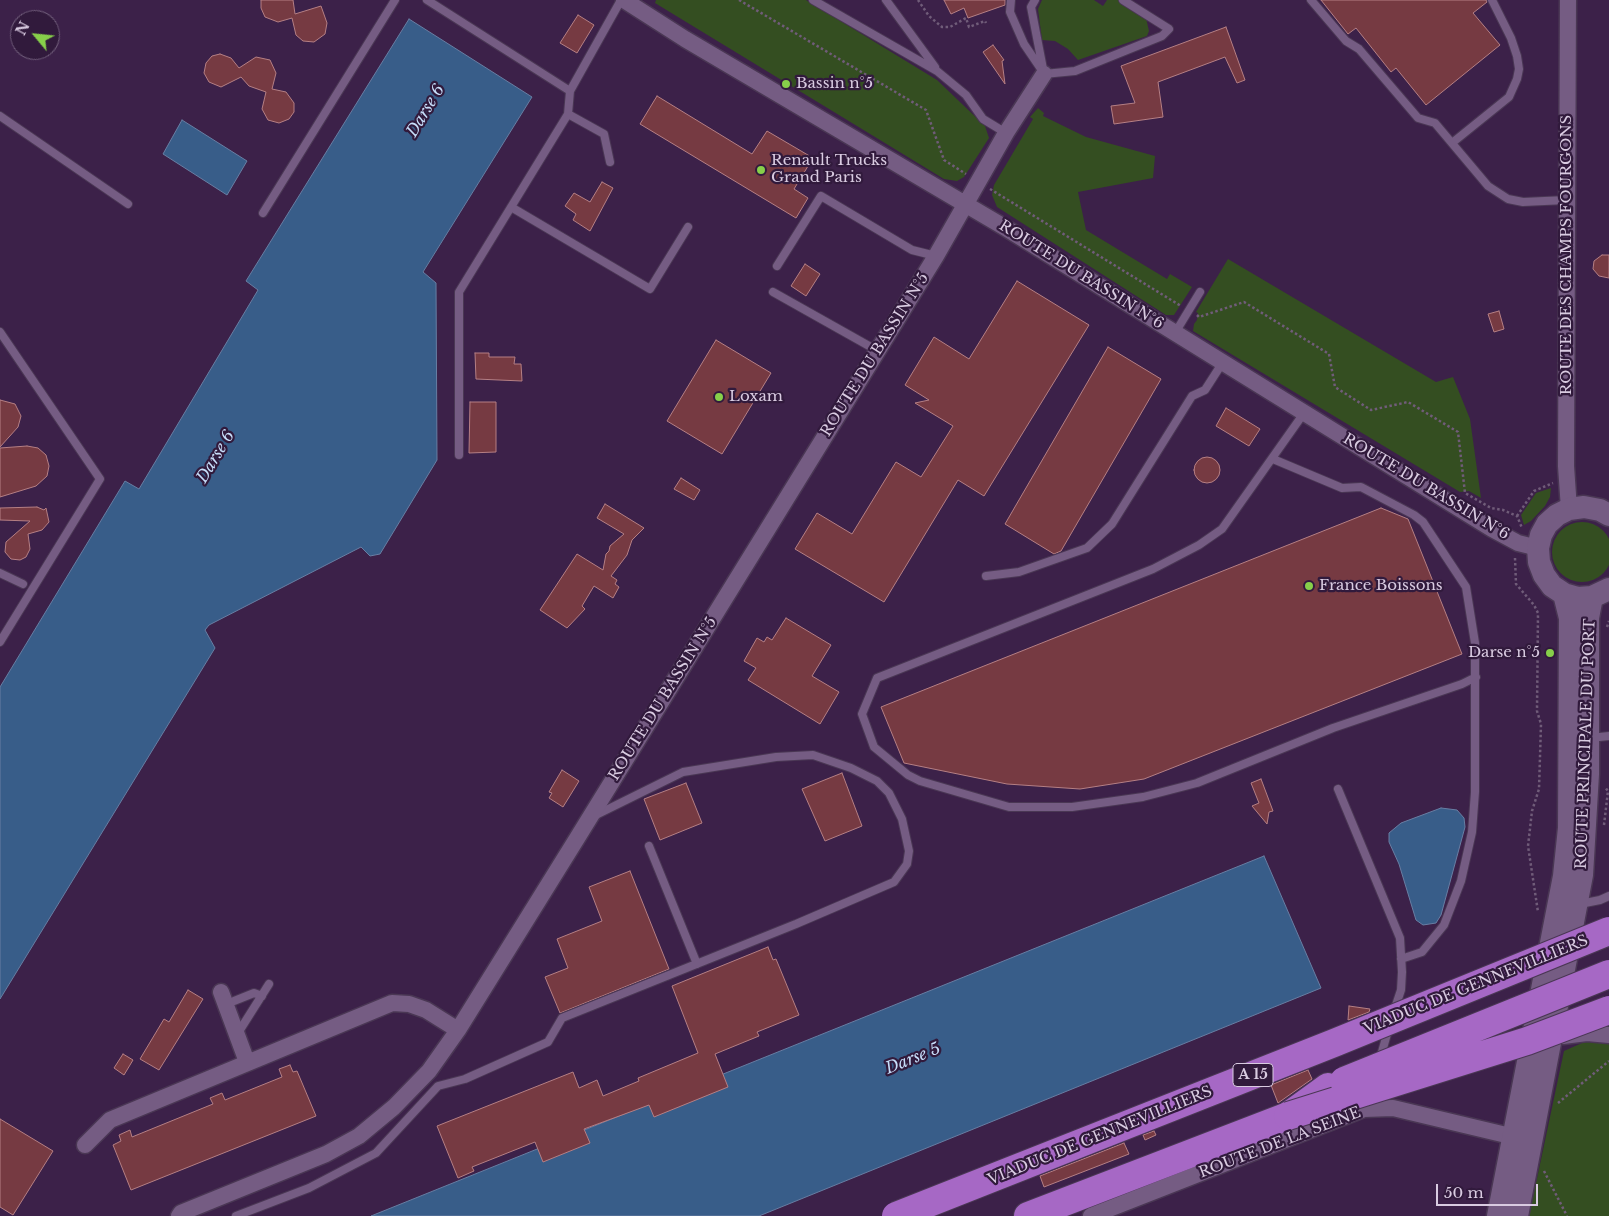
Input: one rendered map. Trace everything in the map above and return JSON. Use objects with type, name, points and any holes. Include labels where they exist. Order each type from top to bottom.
[{"type":"highway","name":"VIADUC DE GENNEVILLIERS","points":[[896,1216],[1334,1044],[1609,931]]},
{"type":"highway","points":[[1288,1116],[1328,1087],[1609,974]]},
{"type":"highway","points":[[1028,1216],[1288,1116],[1527,1041],[1609,1010]]},
{"type":"main road","points":[[1600,593],[1578,598],[1564,594],[1552,586],[1538,562],[1538,548],[1541,535],[1547,524],[1557,515],[1568,500],[1584,507],[1600,510],[1609,516]]},
{"type":"main road","name":"ROUTE PRINCIPALE DU PORT","points":[[1498,1216],[1523,1139],[1551,1038],[1578,904],[1598,737],[1588,618],[1600,593]]},
{"type":"main road","name":"ROUTE PRINCIPALE DU PORT","points":[[1517,1216],[1523,1139],[1564,876],[1569,819],[1570,618],[1564,594]]},
{"type":"street","name":"ROUTE DU BASSIN N°6","points":[[623,0],[685,39],[964,204],[1492,529],[1518,543],[1538,548]]},
{"type":"street","name":"ROUTE DES CHAMPS FOURGONS","points":[[1568,0],[1566,200],[1566,466],[1568,500]]},
{"type":"street","name":"ROUTE DU BASSIN N°5","points":[[179,1216],[326,1154],[359,1136],[394,1107],[429,1071],[458,1030],[878,351],[936,256],[1006,133],[1044,74]]},
{"type":"street","points":[[228,997],[237,1035],[247,1062]]},
{"type":"street","points":[[85,1145],[110,1120],[392,1003],[409,1004],[426,1010],[458,1030]]},
{"type":"street","points":[[1551,1038],[1588,1034],[1609,1035]]},
{"type":"street","name":"ROUTE DE LA SEINE","points":[[1091,1216],[1364,1109],[1393,1108],[1523,1139]]},
{"type":"lane","points":[[263,213],[394,0]]},
{"type":"lane","points":[[427,0],[570,90]]},
{"type":"lane","points":[[459,454],[459,292],[568,114],[570,90],[623,0]]},
{"type":"lane","points":[[813,0],[937,71],[966,95],[983,119],[1006,133]]},
{"type":"lane","points":[[886,0],[937,71]]},
{"type":"lane","points":[[1011,0],[1010,12],[1024,44],[1044,74]]},
{"type":"lane","points":[[1035,0],[1031,7],[1044,74]]},
{"type":"lane","points":[[1044,74],[1074,71],[1162,36],[1169,29],[1124,0]]},
{"type":"lane","points":[[1311,0],[1346,41],[1359,48],[1418,118],[1436,122],[1480,179],[1508,198],[1524,202],[1566,200]]},
{"type":"lane","points":[[1452,143],[1508,97],[1517,79],[1519,69],[1517,56],[1511,38],[1492,0]]},
{"type":"lane","points":[[568,114],[604,134],[610,162]]},
{"type":"lane","points":[[0,116],[128,204]]},
{"type":"lane","points":[[777,266],[821,196],[912,250],[936,256]]},
{"type":"lane","points":[[511,207],[650,289],[688,227]]},
{"type":"lane","points":[[773,292],[878,351]]},
{"type":"lane","points":[[1175,333],[1200,292]]},
{"type":"lane","points":[[0,332],[100,479],[0,642]]},
{"type":"lane","points":[[986,576],[1019,572],[1087,548],[1112,524],[1192,396],[1205,390],[1223,362]]},
{"type":"lane","points":[[1304,412],[1273,459],[1222,529],[1199,545],[1153,569],[877,678],[862,714],[874,747],[908,775],[920,781],[1009,807],[1072,807],[1143,797],[1197,782],[1332,728],[1462,684],[1476,677]]},
{"type":"lane","points":[[1273,459],[1342,488],[1361,487],[1423,522],[1466,587],[1475,643],[1476,677],[1475,792],[1472,832],[1461,881],[1451,910],[1437,936],[1422,952],[1401,960]]},
{"type":"lane","points":[[0,572],[23,584]]},
{"type":"lane","points":[[236,1216],[309,1188],[376,1154],[438,1086],[465,1079],[548,1042],[562,1018],[894,882],[907,864],[909,851],[902,818],[889,793],[877,781],[851,768],[813,755],[776,757],[683,772],[589,818]]},
{"type":"lane","points":[[1338,789],[1400,938],[1401,990],[1364,1109]]},
{"type":"lane","points":[[649,846],[697,964]]},
{"type":"lane","points":[[1578,904],[1600,900],[1609,896]]},
{"type":"lane","points":[[237,1035],[269,984]]},
{"type":"lane","points":[[228,997],[254,993],[262,996]]},
{"type":"path","points":[[739,0],[926,110],[944,160],[1199,317],[1244,302],[1329,354],[1335,387],[1371,410],[1408,402],[1458,432],[1466,493],[1491,508],[1503,510],[1516,516],[1522,527]]},
{"type":"path","points":[[918,0],[929,16],[942,27],[950,27],[966,18],[969,27],[985,21],[986,23]]},
{"type":"path","points":[[1516,516],[1534,491],[1554,483],[1568,500]]},
{"type":"path","points":[[1516,555],[1516,584],[1534,605],[1538,613],[1537,711],[1541,724],[1539,790],[1532,811],[1528,846],[1539,914]]},
{"type":"path","points":[[1559,1101],[1609,1061]]},
{"type":"path","points":[[1542,1167],[1567,1216]]},
{"type":"shaded area","points":[[0,0],[1609,0],[1609,1216],[759,1216],[1320,988],[1264,856],[371,1216],[0,1216],[0,999],[215,648],[204,630],[209,624],[361,547],[423,273],[532,97],[409,20],[246,281],[259,290],[139,489],[125,481],[0,687]]},
{"type":"green space","points":[[656,0],[806,0],[937,80],[985,126],[989,138],[964,177],[957,181],[944,179],[655,3]]},
{"type":"green space","points":[[1042,0],[1094,0],[1103,6],[1107,0],[1119,0],[1146,18],[1149,31],[1147,36],[1078,60],[1068,49],[1055,41],[1042,40],[1038,9]]},
{"type":"green space","points":[[1038,108],[1044,113],[1043,116],[1086,137],[1155,156],[1153,178],[1078,192],[1086,230],[1167,279],[1170,274],[1192,287],[1174,315],[1166,315],[997,207],[992,195],[994,185],[1033,119],[1030,117]]},
{"type":"green space","points":[[1228,259],[1436,382],[1453,377],[1470,419],[1481,498],[1469,491],[1460,492],[1193,331],[1197,320],[1198,313],[1196,312]]},
{"type":"green space","points":[[1551,488],[1550,497],[1545,506],[1531,521],[1524,525],[1521,515],[1536,493]]},
{"type":"green space","points":[[1582,522],[1599,527],[1607,535],[1612,552],[1607,569],[1599,577],[1582,582],[1565,577],[1557,569],[1552,552],[1557,535],[1565,527]]},
{"type":"green space","points":[[1591,1039],[1609,1042],[1609,1216],[1529,1216],[1564,1051]]},
{"type":"water","name":"Darse 6","points":[[409,19],[532,97],[423,272],[436,283],[437,460],[380,554],[370,556],[361,547],[209,625],[205,630],[215,648],[0,999],[0,687],[125,481],[139,489],[258,290],[246,281]]},
{"type":"water","points":[[182,120],[247,161],[227,195],[163,154]]},
{"type":"water","points":[[1441,808],[1457,810],[1464,818],[1465,827],[1441,915],[1436,923],[1423,925],[1416,920],[1399,864],[1389,842],[1389,833],[1401,823]]},
{"type":"water","name":"Darse 5","points":[[1264,856],[1321,988],[759,1216],[371,1216]]},
{"type":"building","points":[[261,0],[293,0],[295,14],[321,6],[327,23],[325,34],[314,42],[303,41],[296,35],[292,18],[278,22],[265,17],[261,8]]},
{"type":"building","points":[[944,0],[1005,0],[1005,5],[968,18],[964,8],[951,14]]},
{"type":"building","points":[[1321,0],[1486,0],[1487,2],[1473,13],[1500,45],[1426,105],[1396,68],[1391,72],[1356,28],[1348,34]]},
{"type":"building","points":[[578,15],[594,25],[577,53],[560,43]]},
{"type":"building","points":[[1226,27],[1245,80],[1237,83],[1225,57],[1158,82],[1163,117],[1114,124],[1111,106],[1135,103],[1121,66]]},
{"type":"building","points":[[993,45],[1004,60],[1002,61],[1005,84],[983,52]]},
{"type":"building","points":[[220,54],[231,58],[239,68],[256,57],[270,60],[276,73],[272,89],[286,92],[294,103],[294,112],[289,119],[279,123],[268,120],[262,109],[266,92],[249,86],[241,77],[221,87],[209,82],[204,73],[206,63],[212,56]]},
{"type":"building","name":"Renault Trucks Grand Paris","points":[[657,96],[752,154],[767,131],[813,158],[794,189],[808,198],[796,218],[640,124]]},
{"type":"building","points":[[602,182],[613,188],[590,231],[573,220],[576,214],[565,206],[574,193],[590,202]]},
{"type":"building","points":[[1602,255],[1609,255],[1609,278],[1599,276],[1593,269],[1594,261]]},
{"type":"building","points":[[805,264],[820,274],[806,296],[791,286]]},
{"type":"building","points":[[1017,281],[1089,325],[984,496],[958,480],[884,602],[795,549],[817,513],[852,534],[896,462],[921,477],[953,426],[915,403],[929,400],[905,385],[934,337],[969,359]]},
{"type":"building","points":[[1499,311],[1504,329],[1494,332],[1488,314]]},
{"type":"building","name":"Loxam","points":[[716,340],[771,373],[722,454],[667,421]]},
{"type":"building","points":[[1108,347],[1161,379],[1061,551],[1054,554],[1005,524]]},
{"type":"building","points":[[475,353],[489,353],[489,357],[515,357],[514,364],[521,364],[522,381],[476,379]]},
{"type":"building","points":[[0,400],[15,404],[21,416],[18,427],[0,447]]},
{"type":"building","points":[[470,402],[496,402],[496,452],[469,453]]},
{"type":"building","points":[[1226,408],[1260,429],[1249,446],[1216,426]]},
{"type":"building","points":[[27,446],[38,448],[46,455],[49,466],[47,476],[36,486],[0,497],[0,448]]},
{"type":"building","points":[[1207,457],[1216,461],[1220,470],[1216,479],[1207,483],[1198,479],[1194,470],[1198,461]]},
{"type":"building","points":[[681,478],[700,490],[694,500],[674,489]]},
{"type":"building","points":[[605,504],[644,528],[632,540],[627,555],[611,576],[617,580],[615,584],[619,587],[613,598],[594,586],[582,606],[585,609],[567,628],[540,610],[577,554],[603,570],[606,554],[610,546],[624,534],[597,518]]},
{"type":"building","points":[[37,507],[44,510],[46,508],[49,522],[42,530],[28,534],[30,549],[26,557],[20,560],[11,559],[5,552],[6,542],[30,521],[0,520],[0,508]]},
{"type":"building","name":"France Boissons","points":[[1381,508],[1408,519],[1462,654],[1144,779],[1080,789],[1007,784],[904,763],[881,707]]},
{"type":"building","points":[[786,618],[831,645],[812,676],[839,692],[820,724],[748,680],[756,668],[744,661],[757,638],[764,642],[767,637],[772,640]]},
{"type":"building","points":[[562,770],[579,781],[563,807],[549,798],[552,793],[549,792]]},
{"type":"building","points":[[842,773],[862,826],[825,841],[802,789]]},
{"type":"building","points":[[1261,779],[1273,811],[1269,812],[1267,824],[1252,806],[1259,803],[1251,783]]},
{"type":"building","points":[[686,783],[702,823],[660,840],[644,799]]},
{"type":"building","points":[[630,871],[669,969],[560,1013],[545,977],[568,968],[557,939],[602,921],[589,887]]},
{"type":"building","points":[[768,947],[773,960],[776,959],[799,1015],[757,1032],[759,1036],[715,1054],[728,1087],[654,1117],[649,1105],[584,1129],[590,1143],[543,1162],[535,1142],[472,1167],[474,1171],[458,1178],[437,1126],[573,1072],[579,1088],[597,1080],[603,1096],[639,1081],[638,1078],[698,1053],[672,986]]},
{"type":"building","points":[[188,990],[203,999],[159,1070],[140,1059],[164,1019],[169,1022]]},
{"type":"building","points":[[1349,1006],[1370,1009],[1369,1012],[1348,1020]]},
{"type":"building","points":[[123,1054],[133,1060],[124,1075],[114,1068]]},
{"type":"building","points":[[290,1065],[293,1072],[297,1071],[316,1116],[131,1190],[113,1145],[121,1141],[119,1135],[130,1130],[132,1137],[213,1104],[210,1098],[222,1093],[225,1100],[282,1077],[279,1069]]},
{"type":"building","points":[[1308,1070],[1312,1079],[1278,1103],[1271,1085]]},
{"type":"building","points":[[0,1119],[53,1151],[13,1215],[0,1207]]},
{"type":"building","points":[[1154,1131],[1156,1135],[1145,1140],[1143,1135]]},
{"type":"building","points":[[1124,1143],[1129,1154],[1044,1187],[1040,1176]]},
{"type":"place","name":"Bassin n°5","points":[[786,84]]},
{"type":"place","name":"Renault Trucks Grand Paris","points":[[761,170]]},
{"type":"place","name":"Loxam","points":[[719,397]]},
{"type":"place","name":"France Boissons","points":[[1309,586]]},
{"type":"place","name":"Darse n°5","points":[[1550,653]]}]
